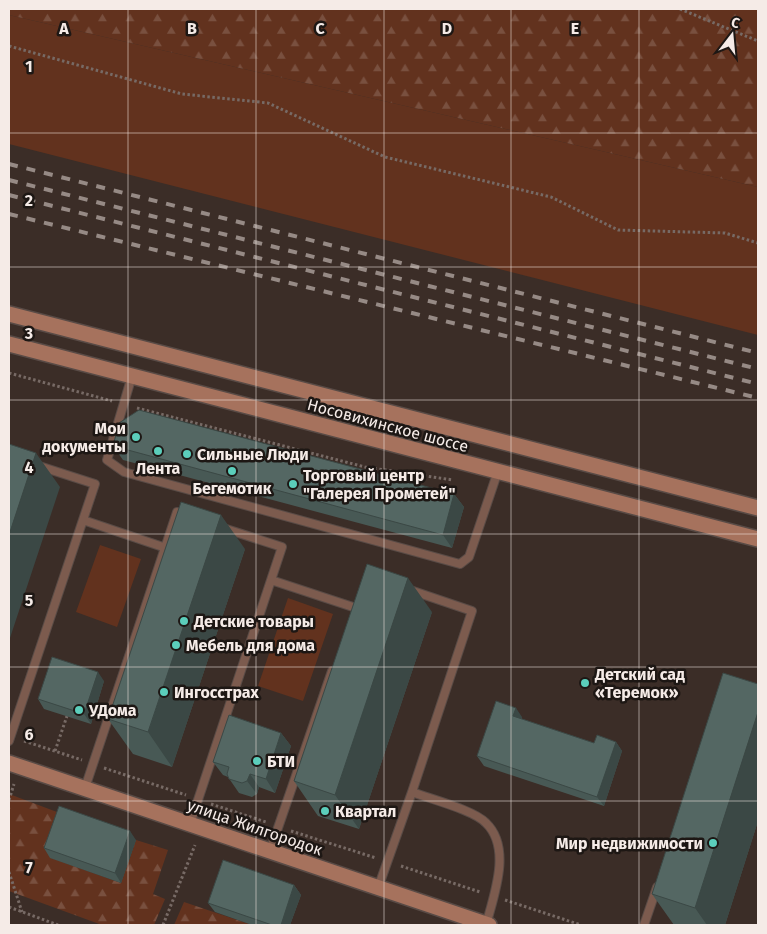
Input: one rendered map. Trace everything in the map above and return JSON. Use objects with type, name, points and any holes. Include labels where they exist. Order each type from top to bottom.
[{"type":"main road","name":"Носовихинское шоссе","points":[[9,314],[758,508]]},
{"type":"main road","name":"Носовихинское шоссе","points":[[9,344],[758,539]]},
{"type":"main road","name":"улица Жилгородок","points":[[9,763],[487,925]]},
{"type":"lane","points":[[132,376],[107,460],[124,472],[460,564],[469,557],[498,471]]},
{"type":"lane","points":[[10,738],[95,484],[35,464]]},
{"type":"lane","points":[[85,788],[177,512],[195,518]]},
{"type":"lane","points":[[83,520],[166,548]]},
{"type":"lane","points":[[190,824],[282,547],[212,524]]},
{"type":"lane","points":[[271,580],[355,603],[350,616]]},
{"type":"lane","points":[[378,888],[472,611],[400,587]]},
{"type":"lane","points":[[270,851],[335,662]]},
{"type":"lane","points":[[412,792],[472,814],[486,822],[497,840],[500,860],[487,925]]},
{"type":"lane","points":[[644,925],[660,879]]},
{"type":"path","points":[[680,9],[758,41]]},
{"type":"path","points":[[9,46],[182,94],[268,102],[385,157],[551,197],[618,230],[725,233],[758,243]]},
{"type":"path","points":[[9,373],[365,467],[463,481]]},
{"type":"path","points":[[55,751],[67,716]]},
{"type":"path","points":[[10,738],[55,751],[581,925]]},
{"type":"path","points":[[9,800],[14,784]]},
{"type":"path","points":[[163,925],[195,845]]},
{"type":"path","points":[[9,872],[22,912]]},
{"type":"path","points":[[9,907],[58,925]]},
{"type":"green space","points":[[9,9],[758,9],[758,187],[9,15]]},
{"type":"green space","points":[[9,15],[758,187],[758,335],[9,144]]},
{"type":"green space","points":[[100,545],[141,559],[117,627],[76,612]]},
{"type":"green space","points":[[288,598],[333,614],[303,701],[258,686]]},
{"type":"green space","points":[[9,794],[65,815],[51,858],[121,883],[136,840],[168,850],[153,894],[165,899],[154,925],[102,925],[9,891]]},
{"type":"green space","points":[[184,902],[252,925],[174,925]]},
{"type":"building","name":"Торговый центр \"Галерея Прометей\"","points":[[139,410],[454,494],[443,535],[113,446],[119,423]]},
{"type":"building","points":[[9,444],[36,453],[9,535]]},
{"type":"building","points":[[181,502],[221,515],[148,732],[108,719]]},
{"type":"building","points":[[367,564],[408,578],[335,795],[294,781]]},
{"type":"building","points":[[52,657],[98,672],[84,714],[38,699]]},
{"type":"building","points":[[723,673],[758,684],[758,712],[695,908],[652,894]]},
{"type":"building","points":[[496,701],[516,708],[513,716],[594,743],[597,735],[616,742],[597,797],[477,756]]},
{"type":"building","name":"БТИ","points":[[229,715],[281,733],[266,779],[250,774],[247,781],[242,783],[229,779],[227,774],[229,767],[213,762]]},
{"type":"building","points":[[59,806],[130,831],[115,873],[44,848]]},
{"type":"building","points":[[223,860],[294,885],[281,925],[272,925],[208,903]]},
{"type":"railway","points":[[9,164],[758,353]]},
{"type":"railway","points":[[9,180],[758,369]]},
{"type":"railway","points":[[9,195],[758,384]]},
{"type":"railway","points":[[9,214],[758,398]]},
{"type":"place","name":"Мои документы","points":[[136,437]]},
{"type":"place","name":"Лента","points":[[158,451]]},
{"type":"place","name":"Сильные Люди","points":[[187,454]]},
{"type":"place","name":"Бегемотик","points":[[232,471]]},
{"type":"place","name":"Торговый центр \"Галерея Прометей\"","points":[[293,484]]},
{"type":"place","name":"Детские товары","points":[[184,621]]},
{"type":"place","name":"Мебель для дома","points":[[176,645]]},
{"type":"place","name":"Детский сад «Теремок»","points":[[585,683]]},
{"type":"place","name":"Ингосстрах","points":[[164,692]]},
{"type":"place","name":"УДома","points":[[79,710]]},
{"type":"place","name":"БТИ","points":[[257,761]]},
{"type":"place","name":"Квартал","points":[[325,811]]},
{"type":"place","name":"Мир недвижимости","points":[[713,843]]}]
